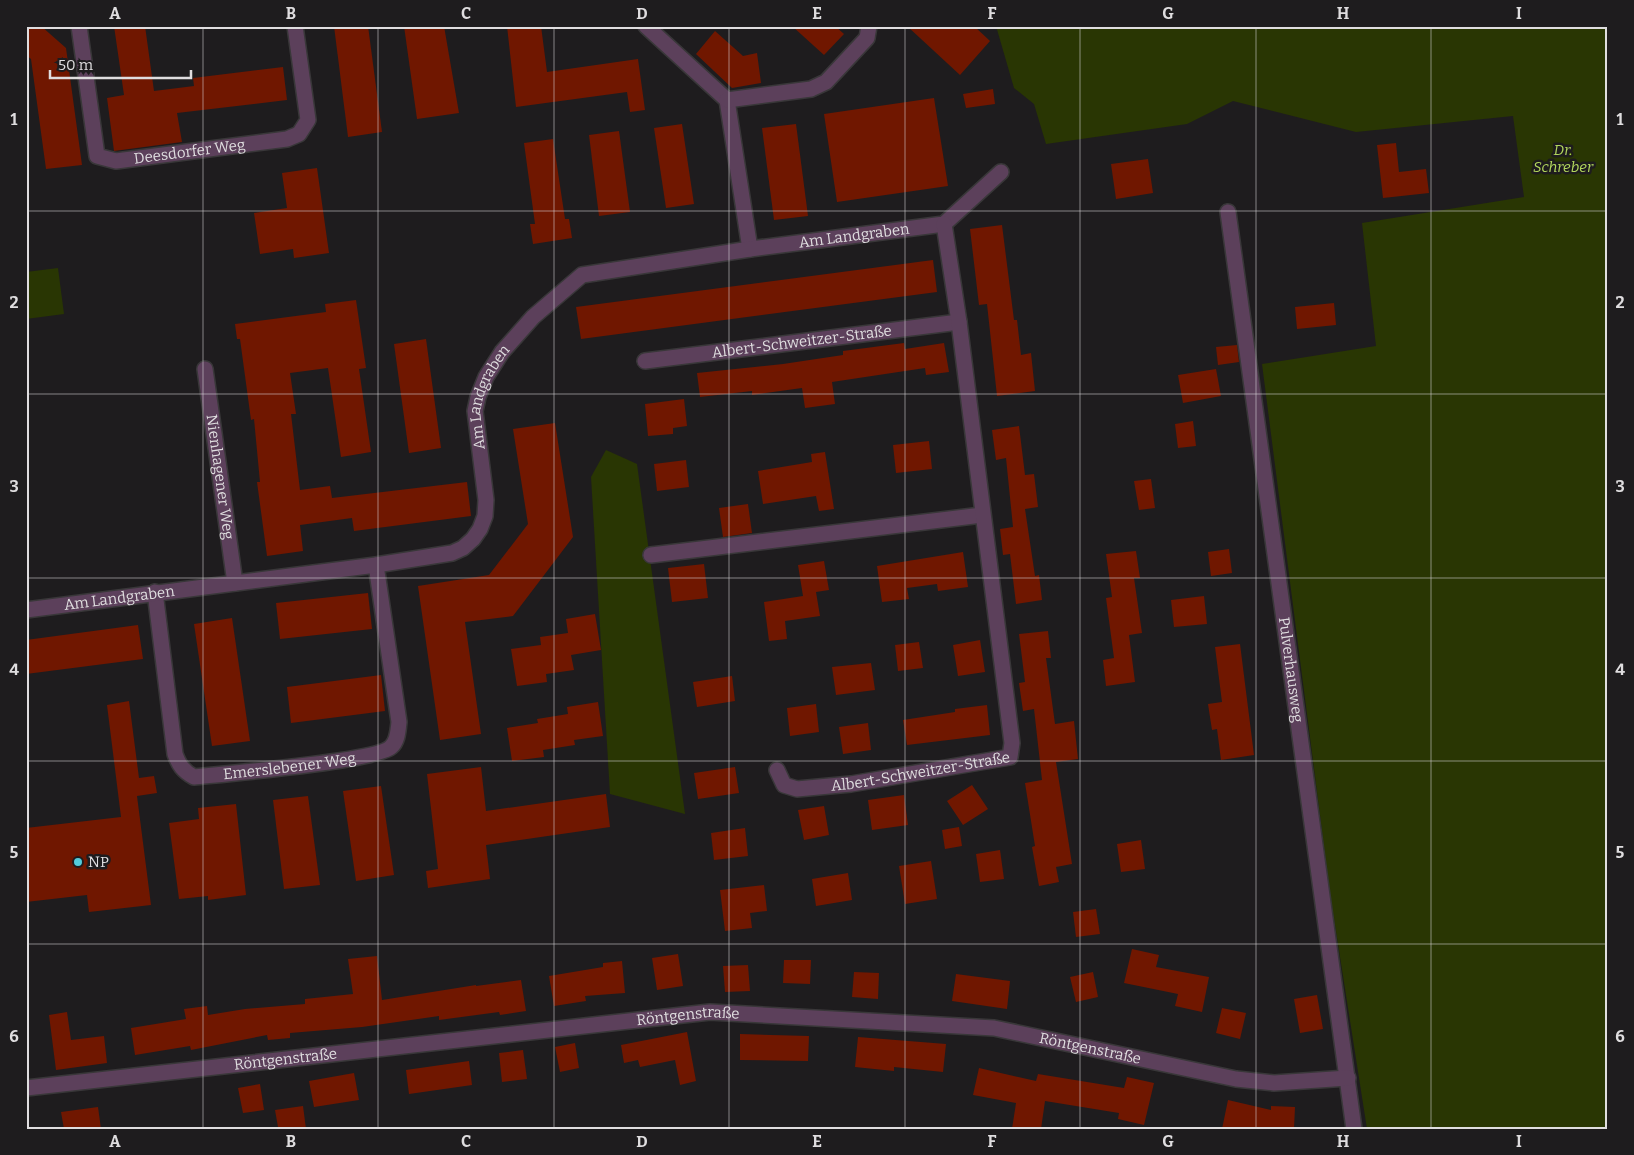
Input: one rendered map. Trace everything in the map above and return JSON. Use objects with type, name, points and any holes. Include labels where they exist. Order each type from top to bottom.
[{"type":"street","name":"Deesdorfer Weg","points":[[79,26],[97,156],[116,162],[287,139],[299,134],[308,120],[296,26]]},
{"type":"street","points":[[646,26],[727,100],[750,249]]},
{"type":"street","points":[[727,100],[811,89],[826,82],[866,38],[869,26]]},
{"type":"street","points":[[944,224],[1001,172]]},
{"type":"street","name":"Pulverhausweg","points":[[1228,212],[1354,1129]]},
{"type":"street","name":"Am Landgraben","points":[[26,610],[376,565],[452,552],[464,548],[480,529],[485,516],[486,500],[475,411],[478,396],[502,352],[533,317],[582,275],[750,249],[944,224]]},
{"type":"street","name":"Albert-Schweitzer-Straße","points":[[777,770],[784,785],[797,789],[851,784],[1010,758],[1012,743],[944,224]]},
{"type":"street","name":"Albert-Schweitzer-Straße","points":[[645,361],[958,322]]},
{"type":"street","name":"Nienhagener Weg","points":[[206,369],[236,583]]},
{"type":"street","points":[[651,555],[982,514]]},
{"type":"street","name":"Emerslebener Weg","points":[[155,592],[175,754],[179,765],[194,777],[316,763],[381,753],[391,747],[398,736],[399,722],[376,565]]},
{"type":"street","name":"Röntgenstraße","points":[[26,1088],[710,1012],[994,1028],[1236,1079],[1274,1083],[1348,1078]]},
{"type":"green space","name":"Dr. Schreber","points":[[996,26],[1608,26],[1608,1129],[1367,1129],[1330,893],[1262,364],[1376,346],[1362,223],[1524,197],[1513,116],[1356,132],[1233,101],[1187,124],[1046,144],[1034,104],[1014,88]]},
{"type":"green space","points":[[58,268],[64,314],[26,319],[26,272]]},
{"type":"green space","points":[[606,450],[637,464],[685,814],[610,794],[591,477]]},
{"type":"building","points":[[26,26],[41,26],[66,48],[82,165],[46,169],[31,59],[26,55]]},
{"type":"building","points":[[114,26],[145,26],[154,91],[194,86],[193,78],[283,67],[287,100],[177,113],[182,142],[114,151],[107,98],[124,95]]},
{"type":"building","points":[[334,26],[368,26],[382,132],[348,137]]},
{"type":"building","points":[[404,26],[444,26],[459,113],[417,119]]},
{"type":"building","points":[[507,26],[541,26],[547,72],[638,59],[645,110],[630,112],[627,92],[516,107]]},
{"type":"building","points":[[792,26],[835,26],[844,34],[824,55]]},
{"type":"building","points":[[907,26],[974,26],[990,41],[960,75]]},
{"type":"building","points":[[715,31],[743,56],[757,53],[761,83],[732,88],[696,54]]},
{"type":"building","points":[[993,89],[995,104],[966,108],[963,94]]},
{"type":"building","points":[[934,98],[948,186],[837,202],[824,114]]},
{"type":"building","points":[[682,124],[694,204],[666,208],[654,128]]},
{"type":"building","points":[[796,124],[808,216],[774,220],[762,128]]},
{"type":"building","points":[[619,131],[630,212],[599,216],[589,135]]},
{"type":"building","points":[[553,139],[565,219],[569,219],[572,238],[533,244],[530,224],[535,224],[524,143]]},
{"type":"building","points":[[1396,143],[1399,172],[1426,169],[1429,193],[1383,198],[1377,145]]},
{"type":"building","points":[[1148,159],[1153,193],[1116,199],[1111,164]]},
{"type":"building","points":[[317,168],[329,253],[294,258],[293,249],[260,254],[254,213],[287,208],[282,173]]},
{"type":"building","points":[[1002,225],[1014,320],[1017,320],[1021,355],[1031,353],[1035,391],[997,396],[987,304],[979,305],[970,229]]},
{"type":"building","points":[[933,260],[937,292],[581,339],[576,307]]},
{"type":"building","points":[[356,300],[366,368],[359,369],[371,452],[341,457],[328,368],[290,373],[296,414],[291,414],[300,490],[330,486],[332,498],[467,482],[471,516],[354,531],[352,518],[300,525],[303,551],[267,556],[257,482],[260,482],[254,419],[251,420],[240,339],[237,339],[235,324],[326,312],[325,304]]},
{"type":"building","points":[[1334,303],[1336,325],[1297,329],[1295,307]]},
{"type":"building","points":[[426,339],[441,448],[409,453],[394,344]]},
{"type":"building","points":[[904,343],[905,349],[944,343],[949,372],[926,375],[925,368],[832,382],[835,404],[805,408],[802,388],[752,395],[752,391],[700,397],[697,373],[783,364],[843,355],[843,351]]},
{"type":"building","points":[[1237,345],[1239,362],[1218,365],[1216,347]]},
{"type":"building","points":[[1216,369],[1221,396],[1183,403],[1178,375]]},
{"type":"building","points":[[684,399],[687,426],[673,428],[673,434],[648,436],[645,404]]},
{"type":"building","points":[[1193,421],[1196,446],[1178,448],[1175,424]]},
{"type":"building","points":[[555,423],[573,537],[513,616],[465,622],[481,734],[440,740],[418,586],[489,575],[528,524],[513,429]]},
{"type":"building","points":[[1019,426],[1025,475],[1034,474],[1038,507],[1025,509],[1035,576],[1039,575],[1042,600],[1016,604],[1010,554],[1003,555],[1000,529],[1013,527],[1006,458],[996,460],[992,430]]},
{"type":"building","points":[[929,441],[932,469],[896,473],[893,445]]},
{"type":"building","points":[[825,452],[834,509],[819,511],[816,496],[763,504],[758,471],[812,462],[811,454]]},
{"type":"building","points":[[686,460],[689,487],[657,491],[654,464]]},
{"type":"building","points":[[1151,479],[1155,508],[1139,510],[1134,481]]},
{"type":"building","points":[[748,504],[752,533],[723,537],[719,508]]},
{"type":"building","points":[[1229,549],[1232,573],[1211,576],[1208,552]]},
{"type":"building","points":[[1136,551],[1140,578],[1134,578],[1142,633],[1129,635],[1135,682],[1106,686],[1103,660],[1114,658],[1106,598],[1112,597],[1106,554]]},
{"type":"building","points":[[963,552],[968,587],[938,591],[937,584],[907,588],[909,599],[882,602],[877,566]]},
{"type":"building","points":[[824,561],[829,590],[816,592],[820,616],[785,621],[787,639],[769,641],[764,602],[803,596],[798,565]]},
{"type":"building","points":[[704,564],[708,598],[672,602],[668,568]]},
{"type":"building","points":[[368,593],[372,629],[280,639],[276,603]]},
{"type":"building","points":[[1204,596],[1207,624],[1174,627],[1171,600]]},
{"type":"building","points":[[595,614],[601,650],[571,655],[574,670],[546,674],[547,682],[517,686],[511,649],[541,645],[540,637],[568,633],[566,619]]},
{"type":"building","points":[[232,618],[250,741],[212,746],[194,624]]},
{"type":"building","points":[[138,625],[143,659],[26,674],[26,640]]},
{"type":"building","points":[[1048,631],[1051,658],[1046,658],[1055,724],[1074,721],[1078,759],[1056,762],[1072,864],[1056,867],[1059,882],[1039,886],[1032,847],[1035,846],[1025,783],[1042,780],[1034,709],[1023,711],[1019,683],[1025,682],[1019,634]]},
{"type":"building","points":[[980,640],[985,672],[958,676],[953,645]]},
{"type":"building","points":[[919,642],[923,668],[898,671],[895,645]]},
{"type":"building","points":[[1240,644],[1254,755],[1221,760],[1217,729],[1212,730],[1208,704],[1222,702],[1215,647]]},
{"type":"building","points":[[871,663],[875,690],[836,695],[832,667]]},
{"type":"building","points":[[381,675],[385,711],[291,723],[287,687]]},
{"type":"building","points":[[732,676],[735,701],[697,707],[693,682]]},
{"type":"building","name":"NP","points":[[129,701],[139,778],[154,776],[157,793],[137,796],[151,905],[89,912],[87,895],[26,902],[26,828],[121,817],[107,705]]},
{"type":"building","points":[[598,702],[603,736],[574,740],[575,745],[543,750],[544,757],[512,761],[507,728],[538,723],[537,719],[568,714],[567,707]]},
{"type":"building","points":[[816,704],[819,732],[790,736],[787,708]]},
{"type":"building","points":[[987,705],[990,735],[907,745],[903,720],[955,712],[955,709]]},
{"type":"building","points":[[868,723],[871,750],[843,754],[839,727]]},
{"type":"building","points":[[481,767],[486,811],[606,794],[610,827],[486,845],[490,879],[428,888],[426,871],[438,869],[427,774]]},
{"type":"building","points":[[735,767],[739,793],[698,799],[694,773]]},
{"type":"building","points":[[972,785],[988,809],[963,825],[947,801]]},
{"type":"building","points":[[381,786],[394,875],[356,881],[343,791]]},
{"type":"building","points":[[904,795],[908,825],[872,830],[868,800]]},
{"type":"building","points":[[308,796],[320,885],[284,889],[273,800]]},
{"type":"building","points":[[236,804],[246,895],[208,900],[208,896],[179,899],[169,823],[199,819],[198,808]]},
{"type":"building","points":[[824,806],[829,835],[804,840],[798,810]]},
{"type":"building","points":[[959,827],[962,846],[945,849],[942,830]]},
{"type":"building","points":[[745,828],[748,856],[714,860],[711,833]]},
{"type":"building","points":[[1141,840],[1145,869],[1121,872],[1117,844]]},
{"type":"building","points":[[1000,850],[1004,879],[980,882],[976,854]]},
{"type":"building","points":[[931,861],[937,899],[905,904],[899,866]]},
{"type":"building","points":[[848,873],[852,900],[816,906],[812,879]]},
{"type":"building","points":[[764,885],[767,911],[750,913],[752,928],[725,931],[720,890]]},
{"type":"building","points":[[1096,909],[1100,934],[1076,937],[1073,912]]},
{"type":"building","points":[[1132,949],[1159,955],[1156,967],[1209,977],[1202,1012],[1175,1006],[1178,994],[1124,983]]},
{"type":"building","points":[[678,954],[683,986],[657,990],[652,958]]},
{"type":"building","points":[[377,956],[382,1000],[521,980],[526,1011],[500,1015],[499,1012],[439,1020],[439,1016],[362,1027],[290,1033],[290,1038],[268,1040],[267,1035],[191,1050],[190,1046],[135,1055],[131,1028],[186,1019],[184,1009],[207,1006],[208,1015],[245,1009],[305,1004],[305,999],[353,994],[348,959]]},
{"type":"building","points":[[784,960],[811,960],[810,984],[783,983]]},
{"type":"building","points":[[622,961],[625,993],[585,996],[586,1001],[554,1006],[549,976],[603,967],[603,963]]},
{"type":"building","points":[[748,965],[750,991],[725,992],[723,966]]},
{"type":"building","points":[[854,972],[879,973],[878,999],[852,997]]},
{"type":"building","points":[[1093,972],[1098,997],[1076,1002],[1070,977]]},
{"type":"building","points":[[956,974],[1010,981],[1007,1009],[952,1001]]},
{"type":"building","points":[[1317,995],[1323,1029],[1300,1033],[1294,999]]},
{"type":"building","points":[[1222,1008],[1246,1013],[1240,1039],[1216,1033]]},
{"type":"building","points":[[67,1012],[71,1040],[104,1036],[107,1063],[56,1070],[49,1015]]},
{"type":"building","points":[[687,1032],[696,1081],[680,1085],[675,1060],[640,1067],[638,1060],[624,1063],[621,1045]]},
{"type":"building","points":[[740,1034],[809,1036],[808,1061],[740,1060]]},
{"type":"building","points":[[858,1037],[946,1044],[943,1072],[894,1067],[894,1071],[855,1067]]},
{"type":"building","points":[[575,1043],[579,1068],[560,1072],[555,1047]]},
{"type":"building","points":[[523,1050],[527,1079],[502,1082],[499,1053]]},
{"type":"building","points":[[469,1061],[472,1085],[409,1094],[406,1070]]},
{"type":"building","points":[[979,1068],[1036,1081],[1038,1074],[1124,1088],[1127,1077],[1154,1083],[1144,1125],[1118,1119],[1119,1113],[1045,1101],[1041,1129],[1012,1129],[1016,1103],[973,1095]]},
{"type":"building","points":[[354,1073],[359,1100],[314,1107],[309,1081]]},
{"type":"building","points":[[260,1084],[264,1110],[243,1113],[238,1088]]},
{"type":"building","points":[[1228,1100],[1271,1110],[1271,1106],[1295,1107],[1294,1129],[1222,1129]]},
{"type":"building","points":[[303,1106],[306,1129],[278,1127],[275,1110]]},
{"type":"building","points":[[98,1107],[101,1129],[64,1129],[61,1112]]},
{"type":"place","name":"NP","points":[[78,862]]}]
